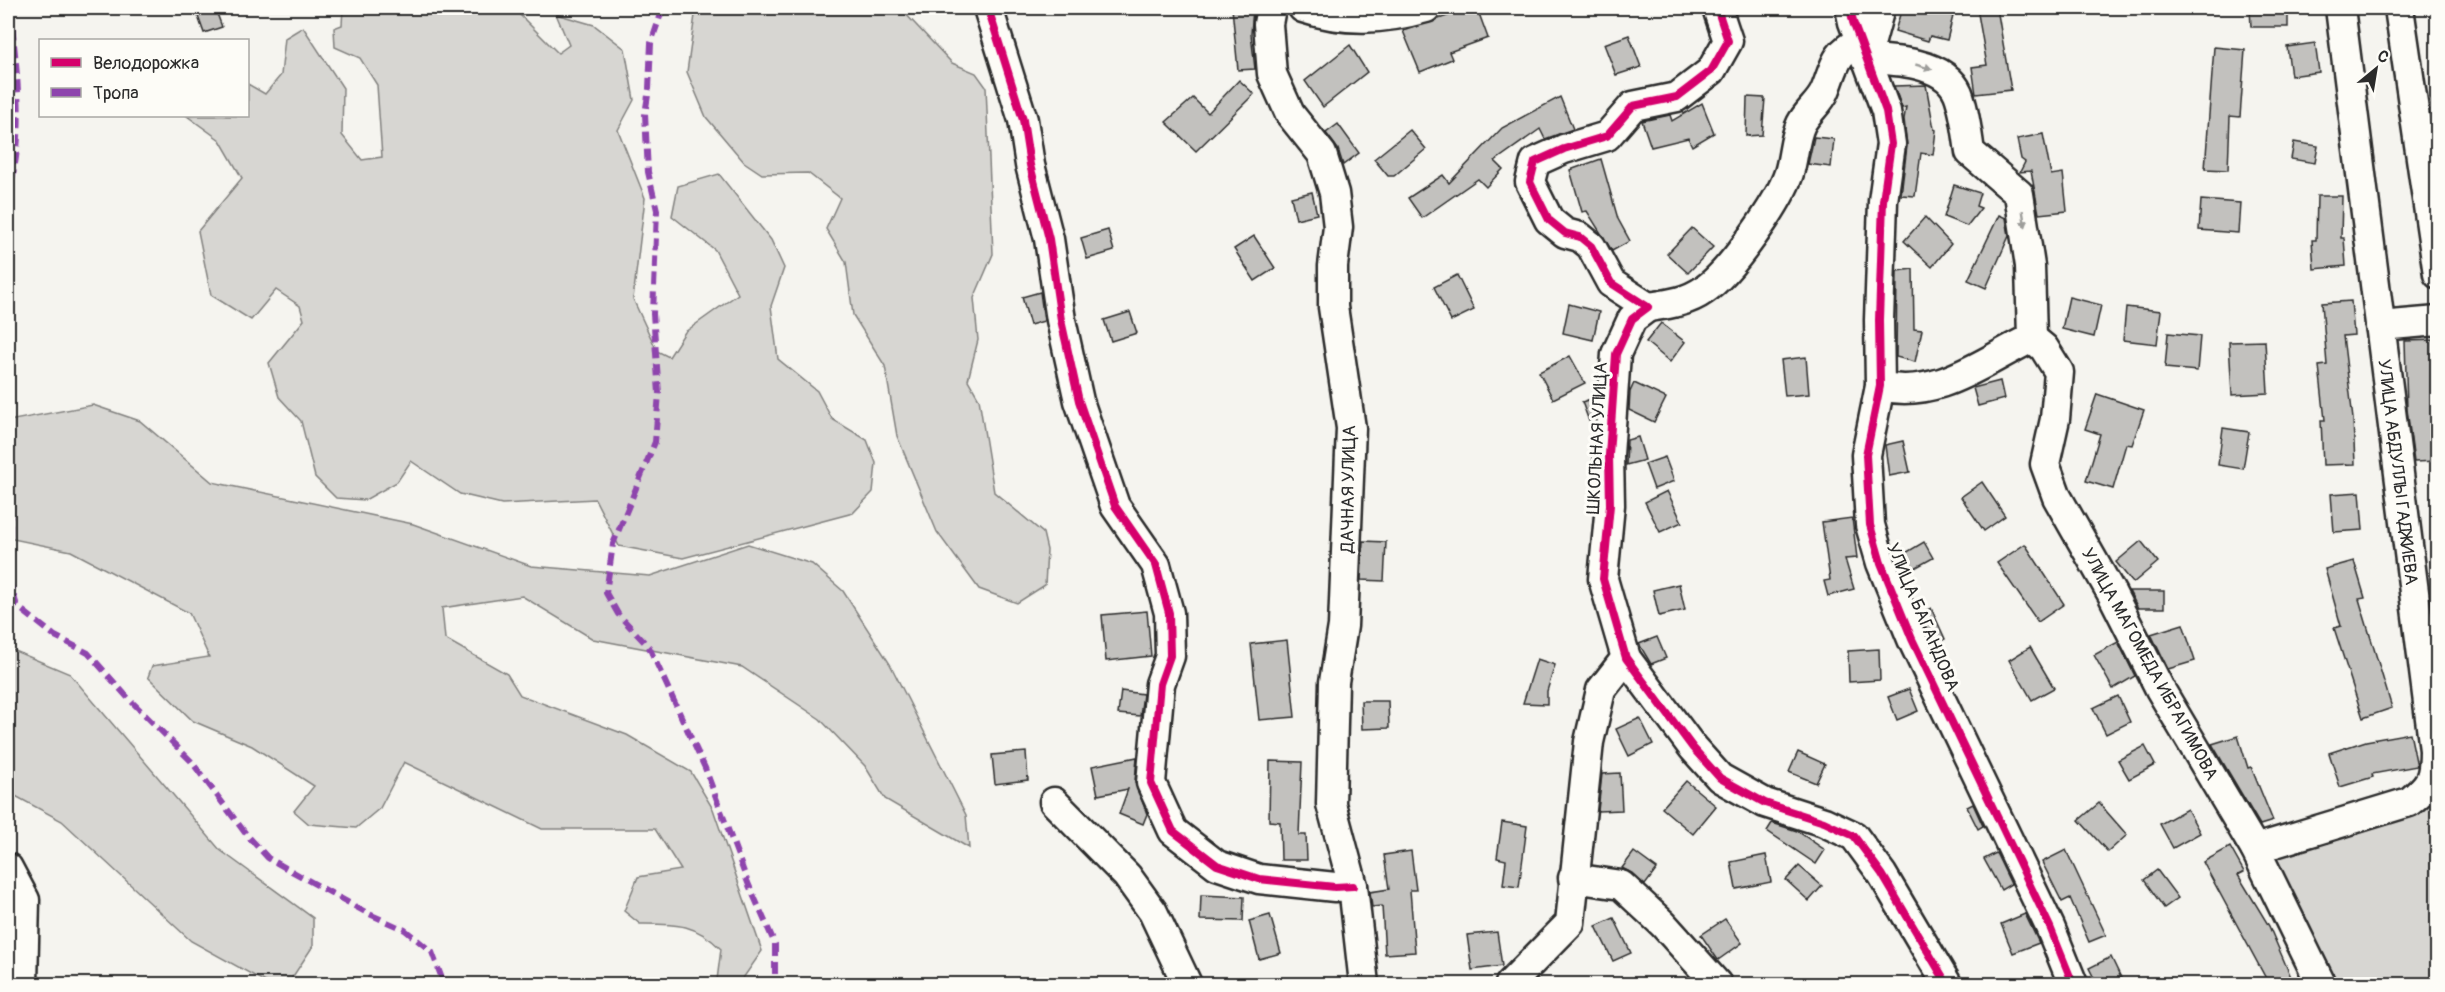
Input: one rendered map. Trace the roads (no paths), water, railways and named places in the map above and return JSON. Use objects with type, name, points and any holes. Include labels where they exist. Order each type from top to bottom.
[{"type":"street","points":[[988,8],[1023,120],[1030,165],[1049,239],[1061,320],[1079,401],[1115,506],[1156,565],[1169,613],[1170,656],[1160,684],[1151,783],[1173,831],[1217,865],[1259,879],[1335,888],[1353,886]]},
{"type":"street","name":"ДАЧНАЯ УЛИЦА","points":[[1271,8],[1268,24],[1272,74],[1290,114],[1322,153],[1334,193],[1338,227],[1333,266],[1333,307],[1351,428],[1343,626],[1334,682],[1331,804],[1353,886],[1368,982]]},
{"type":"street","points":[[1303,8],[1327,16],[1356,19],[1405,14],[1426,8]]},
{"type":"street","points":[[1717,8],[1728,41],[1711,71],[1677,97],[1634,106],[1607,136],[1564,149],[1535,162],[1530,183],[1549,220],[1565,233],[1580,237],[1591,246],[1611,283],[1648,307],[1679,303],[1705,290],[1730,266],[1757,229],[1789,174],[1801,124],[1824,92],[1833,67],[1845,48],[1863,50],[1935,70],[1957,90],[1965,115],[1970,152],[2019,194],[2030,266],[2032,338],[1951,381],[1900,391],[1880,386]]},
{"type":"street","name":"УЛИЦА БАГАНДОВА","points":[[1850,8],[1886,111],[1891,144],[1883,201],[1879,320],[1880,386],[1866,455],[1870,525],[1881,563],[1937,694],[1962,738],[2005,837],[2050,927],[2073,984]]},
{"type":"street","points":[[1863,50],[1880,8]]},
{"type":"street","name":"УЛИЦА АБДУЛЛЫ ГАДЖИЕВА","points":[[2255,849],[2409,802],[2426,788],[2434,775],[2434,750],[2340,8]]},
{"type":"street","points":[[2399,8],[2438,274]]},
{"type":"street","name":"ШКОЛЬНАЯ УЛИЦА","points":[[1626,658],[1604,579],[1610,505],[1609,455],[1616,354],[1632,319],[1648,307]]},
{"type":"street","points":[[2380,326],[2438,321]]},
{"type":"street","name":"УЛИЦА МАГОМЕДА ИБРАГИМОВА","points":[[2032,338],[2044,348],[2059,372],[2055,419],[2045,464],[2056,497],[2112,594],[2160,689],[2255,849],[2320,984]]},
{"type":"street","points":[[1510,984],[1570,923],[1589,742],[1601,690],[1626,658],[1693,748],[1720,778],[1765,803],[1824,822],[1854,836],[1882,874],[1947,984]]},
{"type":"street","points":[[1054,802],[1126,876],[1153,912],[1187,984]]},
{"type":"street","points":[[8,868],[25,900],[23,984]]},
{"type":"street","points":[[1573,878],[1621,885],[1664,924],[1717,984]]}]
